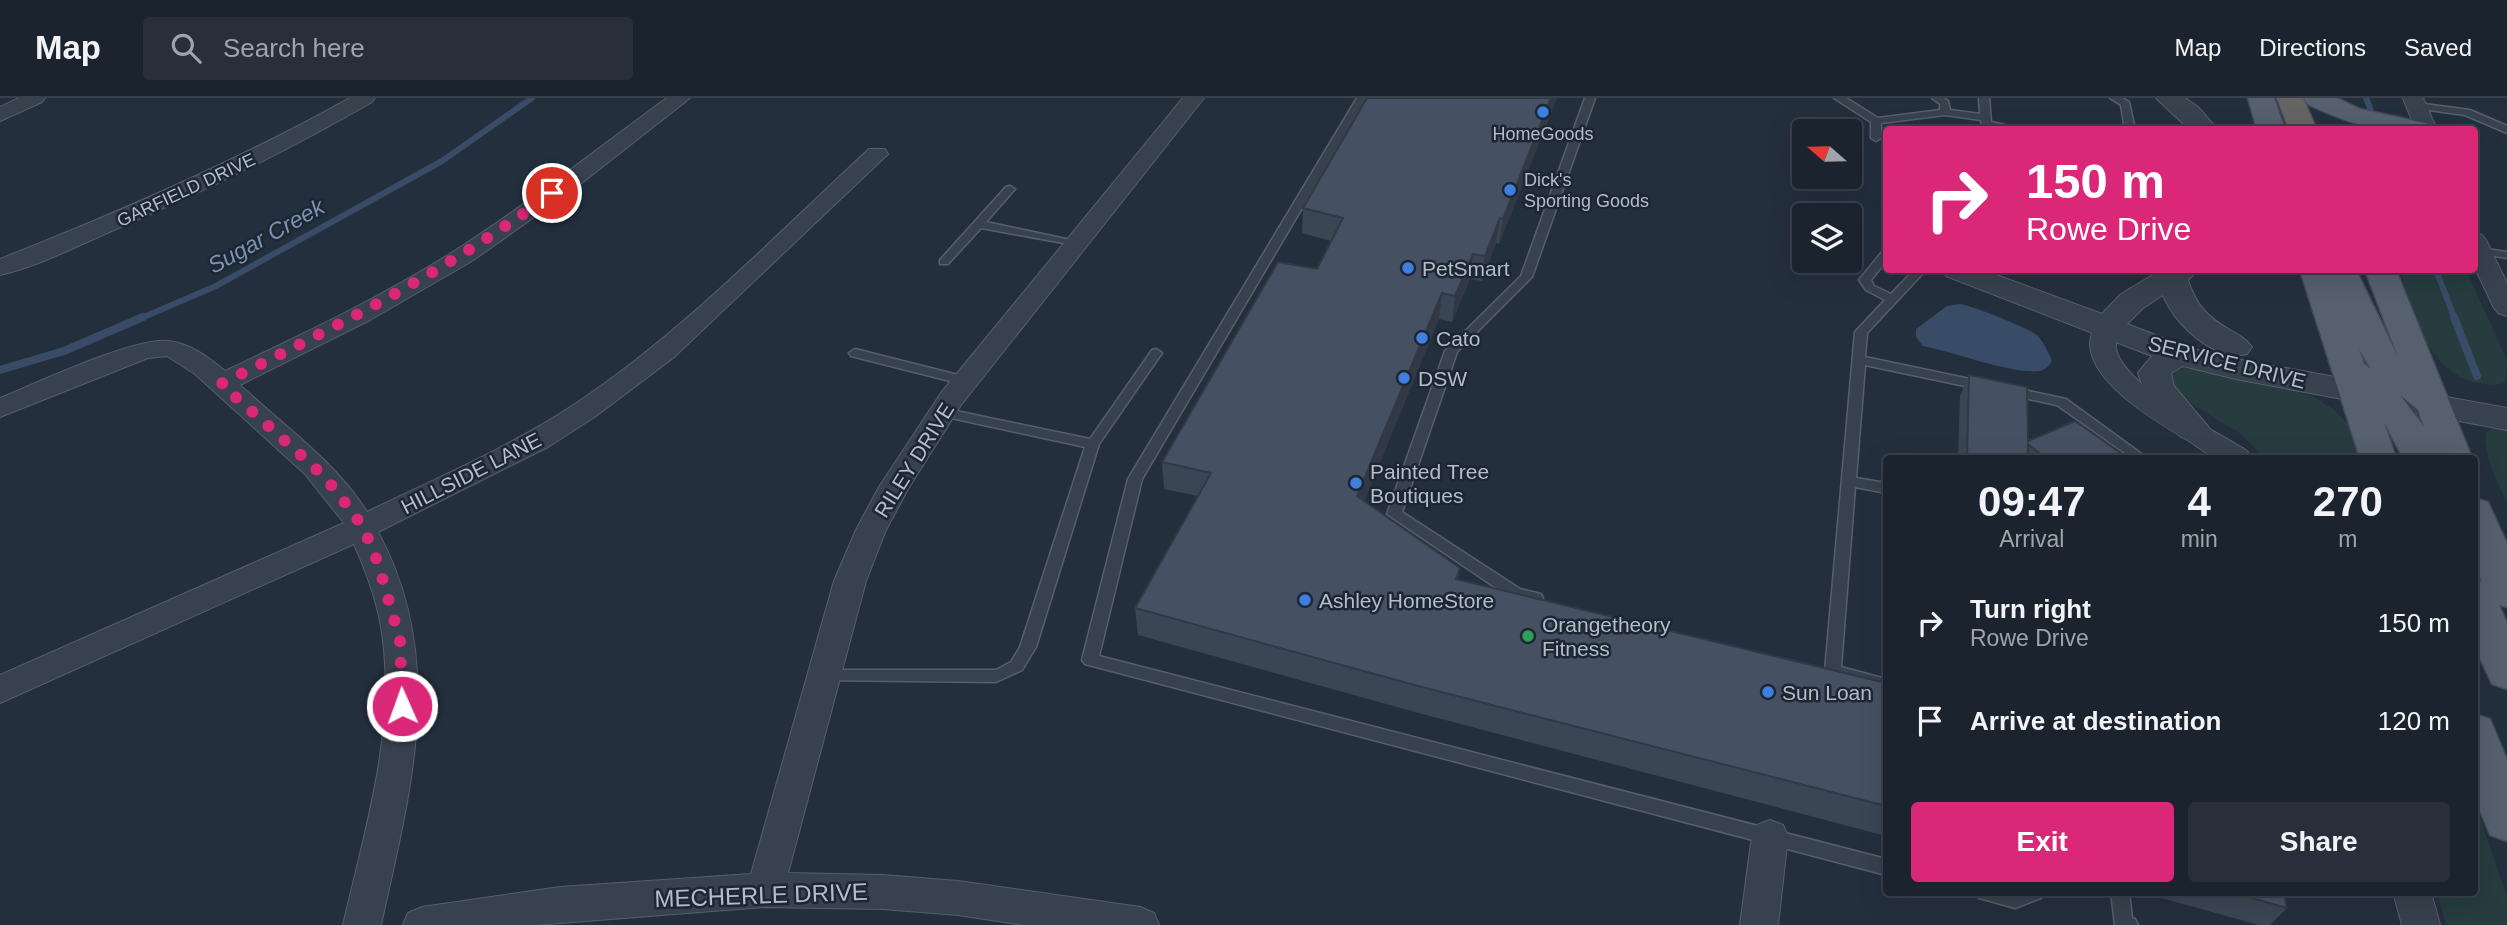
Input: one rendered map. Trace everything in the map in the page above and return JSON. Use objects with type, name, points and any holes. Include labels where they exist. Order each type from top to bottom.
[{"type":"highway","points":[[2290,98],[2301,126]]},
{"type":"main road","points":[[2261,98],[2271,126]]},
{"type":"main road","points":[[2316,98],[2351,116],[2416,111]]},
{"type":"main road","points":[[2316,98],[2326,126]]},
{"type":"main road","points":[[2318,273],[2391,387],[2451,455]]},
{"type":"main road","points":[[2342,273],[2384,363],[2400,417],[2419,455]]},
{"type":"main road","points":[[2379,455],[2391,387],[2381,273]]},
{"type":"main road","points":[[2478,521],[2507,592]]},
{"type":"main road","points":[[2478,603],[2507,672]]},
{"type":"main road","points":[[2478,743],[2507,821]]},
{"type":"street","points":[[0,115],[35,98]]},
{"type":"street","name":"GARFIELD DRIVE","points":[[0,268],[88,234],[206,182],[280,146],[365,98]]},
{"type":"street","points":[[221,384],[374,307],[460,258],[680,98]]},
{"type":"street","name":"RILEY DRIVE","points":[[765,890],[850,581],[871,530],[942,412],[1194,98]]},
{"type":"street","points":[[2169,98],[2201,126]]},
{"type":"street","name":"HILLSIDE LANE","points":[[0,690],[363,527],[538,440],[631,378],[664,352],[877,154]]},
{"type":"street","points":[[2478,247],[2507,308]]},
{"type":"street","name":"SERVICE DRIVE","points":[[1966,273],[2114,320],[2236,347],[2391,387]]},
{"type":"street","name":"SERVICE DRIVE","points":[[2017,273],[2179,355],[2236,369],[2505,401]]},
{"type":"street","points":[[2178,273],[2132,301],[2101,337],[2103,348],[2109,366],[2119,380],[2228,455]]},
{"type":"street","points":[[2178,273],[2178,302],[2194,322],[2236,347]]},
{"type":"street","points":[[0,408],[139,352],[158,348],[176,350],[221,384],[311,464],[335,489],[363,527],[378,563],[400,640],[402,706],[398,755],[362,925]]},
{"type":"street","points":[[2179,355],[2160,365],[2154,373],[2158,389],[2193,429]]},
{"type":"street","points":[[1759,925],[1770,836]]},
{"type":"street","name":"MECHERLE DRIVE","points":[[422,925],[560,904],[765,890],[883,892],[958,898],[1140,925]]},
{"type":"street","points":[[2413,896],[2421,925]]},
{"type":"lane","points":[[1362,98],[1135,479],[1090,660],[1883,866]]},
{"type":"lane","points":[[1556,603],[1516,594],[1394,514],[1451,351],[1526,277],[1590,98]]},
{"type":"lane","points":[[1839,98],[1876,121],[1945,112],[1986,118]]},
{"type":"lane","points":[[1937,98],[1945,103],[1945,112]]},
{"type":"lane","points":[[1984,98],[1986,124],[1998,126]]},
{"type":"lane","points":[[2115,98],[2126,104],[2129,126]]},
{"type":"lane","points":[[2416,111],[2467,112],[2507,130]]},
{"type":"lane","points":[[1876,121],[1876,138]]},
{"type":"lane","points":[[944,262],[1010,189]]},
{"type":"lane","points":[[978,224],[1076,244]]},
{"type":"lane","points":[[2478,245],[2507,256]]},
{"type":"lane","points":[[1883,258],[1865,280],[1870,288],[1892,299]]},
{"type":"lane","points":[[1883,684],[1826,670],[1849,481],[1861,332],[1917,273]]},
{"type":"lane","points":[[855,353],[966,381]]},
{"type":"lane","points":[[826,676],[996,676],[1012,672],[1023,661],[1028,647],[1093,444],[1156,353]]},
{"type":"lane","points":[[1859,360],[2061,402],[2136,455]]},
{"type":"lane","points":[[942,412],[1093,444]]},
{"type":"lane","points":[[1849,481],[1883,487]]},
{"type":"lane","points":[[2000,896],[2015,900],[2025,896]]},
{"type":"lane","points":[[2121,896],[2126,924]]},
{"type":"green space","points":[[2402,273],[2467,273],[2507,360],[2506,382],[2490,385],[2479,383],[2462,378],[2448,368],[2425,340],[2404,287]]},
{"type":"green space","points":[[2187,368],[2275,385],[2312,396],[2333,409],[2349,425],[2358,455],[2262,455],[2240,433],[2175,394],[2169,372]]},
{"type":"green space","points":[[2507,428],[2507,503],[2492,469],[2487,452],[2486,433],[2492,429]]},
{"type":"green space","points":[[2478,811],[2507,897],[2507,925],[2446,925],[2438,896],[2478,896]]},
{"type":"water","points":[[1960,304],[2013,323],[2038,336],[2052,361],[2043,370],[2027,371],[1923,346],[1916,337],[1916,329],[1947,306]]},
{"type":"building","points":[[1367,98],[1551,98],[1503,219],[1500,218],[1485,256],[1473,254],[1455,296],[1442,293],[1357,496],[1460,568],[1456,579],[1883,682],[1883,805],[1418,686],[1135,608],[1211,473],[1162,462],[1278,262],[1317,269],[1343,218],[1303,208]]},
{"type":"building","points":[[1969,375],[2027,387],[2028,441],[2075,421],[2124,455],[2041,455],[2028,444],[2028,455],[1967,455]]},
{"type":"building","points":[[2244,896],[2285,896],[2287,908]]},
{"type":"waterway","name":"Sugar Creek","points":[[139,319],[216,286],[442,161],[532,98]]},
{"type":"waterway","points":[[2366,98],[2372,113]]},
{"type":"waterway","points":[[2437,273],[2455,319]]},
{"type":"waterway","name":"Sugar Creek","points":[[0,370],[64,351],[143,317]]},
{"type":"waterway","points":[[2454,317],[2477,376]]},
{"type":"place","name":"HomeGoods","points":[[1543,112]]},
{"type":"place","name":"Dick's Sporting Goods","points":[[1510,190]]},
{"type":"place","name":"PetSmart","points":[[1408,268]]},
{"type":"place","name":"Cato","points":[[1422,338]]},
{"type":"place","name":"DSW","points":[[1404,378]]},
{"type":"place","name":"Painted Tree Boutiques","points":[[1356,483]]},
{"type":"place","name":"Ashley HomeStore","points":[[1305,600]]},
{"type":"place","name":"Orangetheory Fitness","points":[[1528,636]]},
{"type":"place","name":"Sun Loan","points":[[1768,692]]},
{"type":"route","points":[[402,706],[400,640],[378,563],[363,527],[335,489],[311,464],[221,384],[412,286],[460,258],[552,193]]}]
